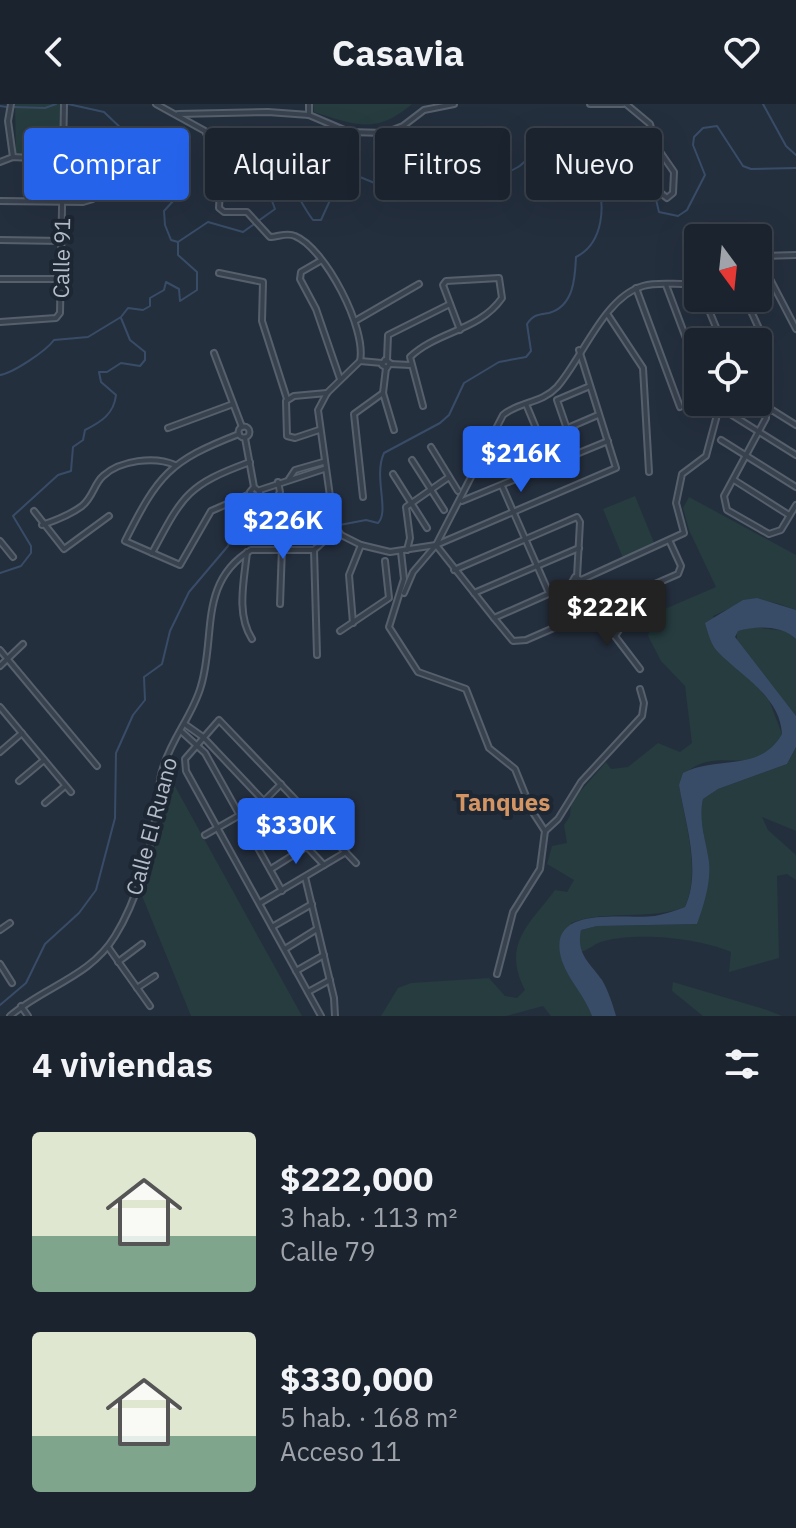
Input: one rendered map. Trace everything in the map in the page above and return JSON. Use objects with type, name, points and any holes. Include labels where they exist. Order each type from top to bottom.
[{"type":"street","points":[[11,104],[8,121],[13,157]]},
{"type":"street","name":"Calle 91","points":[[64,104],[64,128]]},
{"type":"street","points":[[156,104],[197,125],[211,141],[221,169],[219,208],[224,212],[247,212],[255,217],[270,237],[293,235],[320,261],[342,290],[355,321],[362,350],[360,361],[327,393],[318,410],[319,430],[336,530],[361,545],[404,551],[436,545],[616,468],[579,350]]},
{"type":"street","points":[[221,104],[221,113]]},
{"type":"street","points":[[309,104],[309,115]]},
{"type":"street","points":[[178,114],[309,115],[349,132],[385,133],[403,126],[424,110],[454,104]]},
{"type":"street","points":[[590,104],[624,104],[651,128]]},
{"type":"street","points":[[662,155],[674,172],[673,193],[667,198],[662,194]]},
{"type":"street","points":[[0,162],[13,157],[24,158]]},
{"type":"street","points":[[0,201],[87,200]]},
{"type":"street","name":"Calle 91","points":[[0,322],[59,316],[62,202]]},
{"type":"street","points":[[0,240],[62,241]]},
{"type":"street","points":[[772,256],[796,255]]},
{"type":"street","points":[[320,261],[301,272],[300,279],[316,309],[340,380]]},
{"type":"street","points":[[219,273],[263,282],[262,321],[287,399],[287,436],[295,438],[319,430]]},
{"type":"street","points":[[423,406],[410,365],[414,353],[460,330],[491,312],[502,298],[499,278],[446,281],[443,285],[460,330]]},
{"type":"street","points":[[0,279],[60,279]]},
{"type":"street","points":[[772,283],[796,329]]},
{"type":"street","points":[[355,321],[419,284]]},
{"type":"street","points":[[545,831],[532,811],[515,769],[488,745],[466,689],[420,673],[389,625],[413,572],[436,545],[460,502],[499,419],[508,411],[546,397],[559,385],[579,350],[626,292],[636,288],[684,284]]},
{"type":"street","points":[[666,285],[684,333]]},
{"type":"street","points":[[636,288],[680,407]]},
{"type":"street","points":[[394,430],[383,393],[388,335],[450,304]]},
{"type":"street","points":[[608,315],[643,368],[649,472]]},
{"type":"street","points":[[214,353],[242,427],[249,431],[245,438],[257,489]]},
{"type":"street","points":[[360,361],[410,365]]},
{"type":"street","points":[[567,429],[557,400],[590,386]]},
{"type":"street","points":[[287,399],[327,393]]},
{"type":"street","points":[[363,497],[354,414],[383,393]]},
{"type":"street","points":[[168,428],[233,404]]},
{"type":"street","points":[[526,404],[541,440]]},
{"type":"street","points":[[772,410],[796,425]]},
{"type":"street","points":[[478,467],[598,415]]},
{"type":"street","points":[[574,619],[571,611],[574,585],[579,578],[670,542],[684,533],[676,503],[682,474],[706,456],[717,416]]},
{"type":"street","points":[[734,416],[796,455]]},
{"type":"street","points":[[765,416],[748,456],[724,496],[727,510],[769,534],[778,533],[796,505]]},
{"type":"street","points":[[242,427],[239,434],[192,453],[175,465],[150,492],[125,541],[180,565],[211,511],[257,489],[324,469]]},
{"type":"street","points":[[239,434],[245,438]]},
{"type":"street","points":[[721,440],[796,487]]},
{"type":"street","points":[[460,502],[608,441]]},
{"type":"street","points":[[431,447],[458,491]]},
{"type":"street","points":[[42,525],[69,515],[83,505],[94,493],[101,478],[111,471],[142,461],[164,460],[175,465]]},
{"type":"street","points":[[412,460],[444,510]]},
{"type":"street","points":[[152,553],[175,510],[194,486],[206,478],[250,462]]},
{"type":"street","points":[[289,479],[295,470],[323,462]]},
{"type":"street","points":[[393,474],[427,528]]},
{"type":"street","points":[[399,601],[405,572],[404,551],[410,538],[405,511],[410,502],[449,477]]},
{"type":"street","points":[[734,479],[789,515]]},
{"type":"street","points":[[273,504],[280,492],[278,482]]},
{"type":"street","points":[[502,486],[549,593]]},
{"type":"street","points":[[34,511],[64,549],[109,516]]},
{"type":"street","points":[[454,570],[579,518],[579,578]]},
{"type":"street","points":[[252,639],[244,627],[242,611],[247,552],[282,547],[314,550],[336,530]]},
{"type":"street","points":[[0,541],[13,557]]},
{"type":"street","points":[[436,545],[517,642],[680,572],[670,542]]},
{"type":"street","points":[[353,623],[349,575],[361,545]]},
{"type":"street","points":[[280,604],[282,547]]},
{"type":"street","points":[[473,593],[579,548]]},
{"type":"street","points":[[314,550],[317,655]]},
{"type":"street","name":"Calle El Ruano","points":[[10,1016],[21,1006],[83,972],[108,947],[127,913],[141,876],[161,773],[182,732],[204,676],[215,588],[247,552]]},
{"type":"street","points":[[340,631],[389,598],[385,561]]},
{"type":"street","points":[[494,618],[574,585]]},
{"type":"street","points":[[615,636],[627,618],[625,597]]},
{"type":"street","points":[[595,610],[640,669]]},
{"type":"street","points":[[0,666],[23,644]]},
{"type":"street","points":[[0,650],[97,766]]},
{"type":"street","points":[[497,974],[513,912],[540,869],[545,831],[558,819],[581,782],[642,716],[644,703],[640,689]]},
{"type":"street","points":[[0,707],[71,792]]},
{"type":"street","points":[[321,1016],[185,767],[185,759],[219,720],[356,863]]},
{"type":"street","points":[[185,725],[203,737],[324,865]]},
{"type":"street","points":[[182,732],[197,744],[212,765],[282,891]]},
{"type":"street","points":[[0,752],[22,733]]},
{"type":"street","points":[[212,765],[221,757]]},
{"type":"street","points":[[19,781],[44,760]]},
{"type":"street","points":[[263,802],[281,784]]},
{"type":"street","points":[[45,803],[65,786]]},
{"type":"street","points":[[205,835],[240,815]]},
{"type":"street","points":[[258,847],[288,828]]},
{"type":"street","points":[[270,870],[306,847]]},
{"type":"street","points":[[260,903],[346,852]]},
{"type":"street","points":[[305,877],[330,980],[335,1016]]},
{"type":"street","points":[[272,927],[312,904]]},
{"type":"street","points":[[0,930],[10,923]]},
{"type":"street","points":[[284,949],[317,929]]},
{"type":"street","points":[[118,962],[142,944]]},
{"type":"street","points":[[108,947],[150,1006]]},
{"type":"street","points":[[296,971],[324,955]]},
{"type":"street","points":[[0,964],[12,983]]},
{"type":"street","points":[[137,988],[155,976]]},
{"type":"street","points":[[308,992],[330,980]]},
{"type":"street","points":[[21,1006],[28,1016]]},
{"type":"green space","points":[[15,104],[61,104],[60,128],[24,128],[24,155],[16,154]]},
{"type":"green space","points":[[313,104],[412,104],[387,120],[365,124],[314,112]]},
{"type":"green space","points":[[635,496],[655,545],[623,558],[603,509]]},
{"type":"green space","points":[[689,497],[796,555],[796,610],[762,600],[713,616],[745,673],[769,700],[782,734],[772,748],[761,756],[750,760],[703,763],[690,770],[679,785],[692,862],[690,893],[685,907],[571,923],[572,981],[586,1000],[592,1016],[551,1016],[543,1006],[506,1016],[381,1016],[398,988],[411,983],[489,978],[505,996],[517,998],[525,990],[516,960],[522,936],[555,890],[567,892],[574,880],[547,864],[552,846],[567,843],[564,825],[570,816],[571,802],[606,762],[611,769],[628,767],[658,743],[680,752],[692,743],[685,686],[661,661],[648,636],[653,614],[716,587],[689,530],[683,508]]},
{"type":"green space","points":[[752,627],[787,631],[796,639],[796,717],[737,644],[737,631]]},
{"type":"green space","points":[[796,747],[796,831],[762,817],[768,830],[796,855],[796,880],[787,874],[777,876],[779,958],[729,972],[731,952],[702,943],[651,937],[604,941],[581,952],[578,945],[581,930],[597,926],[697,924],[709,865],[700,813],[703,799],[718,789],[787,764]]},
{"type":"green space","points":[[166,770],[302,1016],[191,1016],[140,891],[155,846]]},
{"type":"green space","points":[[673,982],[782,1016],[703,1016],[672,991]]},
{"type":"water","points":[[757,598],[796,610],[796,639],[783,631],[768,628],[738,631],[735,637],[796,716],[796,747],[787,764],[718,789],[703,799],[702,822],[709,870],[697,924],[597,926],[581,930],[582,952],[604,984],[616,1016],[592,1016],[562,961],[560,943],[564,930],[575,922],[590,918],[655,916],[685,907],[690,893],[692,862],[679,785],[683,773],[750,759],[773,746],[782,734],[780,721],[767,698],[716,649],[705,623],[743,600]]},
{"type":"waterway","points":[[13,107],[45,108],[56,104]]},
{"type":"waterway","points":[[68,104],[104,112],[125,132],[143,137],[167,157],[173,167],[174,200],[164,211],[165,225],[171,240],[178,242]]},
{"type":"waterway","points":[[763,104],[786,146],[796,155]]},
{"type":"waterway","points":[[0,106],[7,107]]},
{"type":"waterway","points":[[656,200],[659,212],[678,216],[687,210],[705,175],[693,145],[694,137],[703,128],[717,126],[743,166],[751,169],[796,168]]},
{"type":"waterway","points":[[0,375],[29,361],[54,340],[88,337],[121,317],[128,308],[143,310],[150,306],[150,298],[164,290],[166,282],[179,289],[180,301],[197,290],[197,272],[178,255],[178,242],[208,222],[243,232],[275,209],[272,201],[244,185],[246,171],[261,169],[281,174],[313,220],[321,220],[336,187],[360,177],[394,191],[408,184],[426,167],[446,158],[463,160],[495,172],[513,170],[526,160]]},
{"type":"waterway","points":[[662,174],[662,178]]},
{"type":"waterway","points":[[0,1005],[26,983],[45,944],[79,913],[96,890],[115,818],[116,753],[133,715],[145,700],[144,677],[162,664],[170,631],[189,592],[228,546],[234,527],[255,518],[305,518],[329,527],[366,520],[378,523],[382,510],[380,472],[384,453],[440,423],[449,415],[464,383],[499,362],[526,357],[531,351],[527,324],[532,318],[557,309],[568,298],[574,282],[576,257],[585,251],[597,233],[601,200]]},
{"type":"waterway","points":[[0,573],[21,566],[31,553],[31,546],[13,516],[58,475],[71,471],[73,447],[83,440],[85,430],[101,420],[113,407],[116,395],[101,382],[99,372],[107,372],[121,363],[140,366],[145,360],[145,352],[130,340],[121,318]]},
{"type":"district","name":"Tanques","points":[[503,802]]}]
